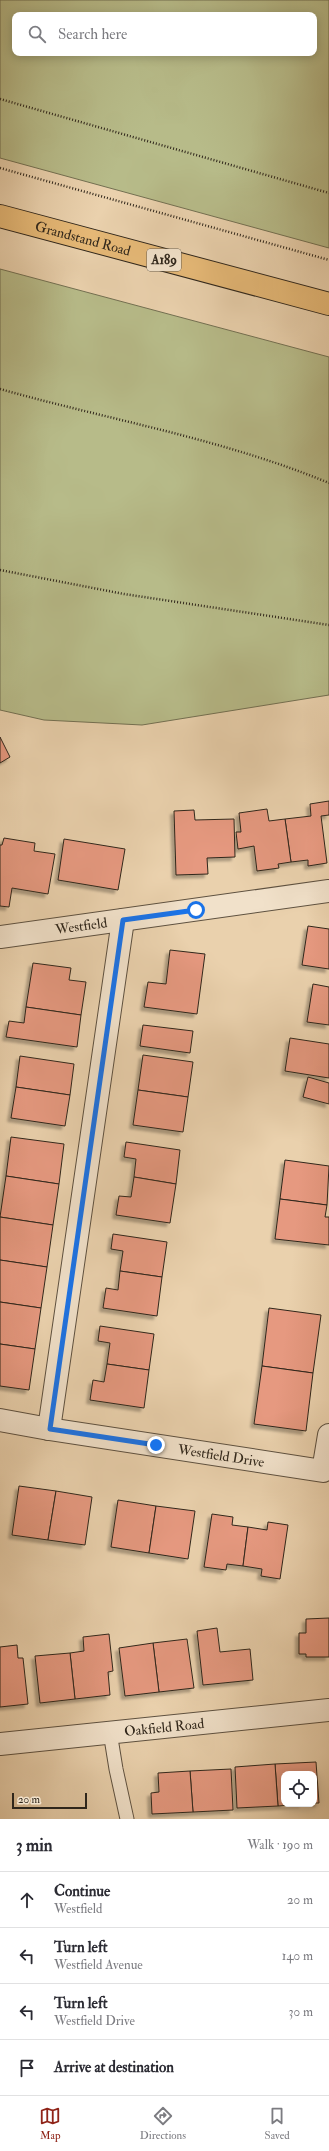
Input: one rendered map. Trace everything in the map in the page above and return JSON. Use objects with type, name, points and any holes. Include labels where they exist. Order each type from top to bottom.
[{"type":"main road","name":"Grandstand Road","points":[[0,216],[329,304]]},
{"type":"street","name":"Westfield","points":[[0,937],[329,891]]},
{"type":"street","points":[[50,1429],[123,920]]},
{"type":"street","name":"Westfield Drive","points":[[0,1420],[50,1429],[323,1470],[329,1435]]},
{"type":"street","name":"Oakfield Road","points":[[0,1744],[329,1710]]},
{"type":"lane","points":[[110,1732],[116,1769],[128,1819]]},
{"type":"path","points":[[0,99],[329,193]]},
{"type":"path","points":[[0,168],[329,260]]},
{"type":"path","points":[[0,389],[218,444],[299,470],[329,483]]},
{"type":"path","points":[[0,570],[124,594],[329,625]]},
{"type":"green space","points":[[0,0],[329,0],[329,248],[0,158]]},
{"type":"green space","points":[[0,269],[329,357],[329,695],[142,725],[44,720],[0,710]]},
{"type":"building","points":[[0,737],[10,757],[0,763]]},
{"type":"building","points":[[329,801],[329,815],[321,816],[327,863],[308,866],[308,860],[291,862],[285,819],[311,816],[310,804]]},
{"type":"building","points":[[267,809],[269,821],[285,819],[291,862],[278,864],[279,868],[257,871],[254,846],[238,849],[236,832],[241,832],[239,813]]},
{"type":"building","points":[[194,810],[195,820],[234,819],[235,857],[207,858],[208,874],[176,875],[174,811]]},
{"type":"building","points":[[4,838],[35,843],[34,851],[55,854],[48,894],[12,888],[9,907],[0,906],[0,845],[2,845]]},
{"type":"building","points":[[64,839],[125,849],[118,890],[58,880]]},
{"type":"building","points":[[308,926],[329,929],[329,969],[302,965]]},
{"type":"building","points":[[170,950],[205,954],[197,1014],[144,1007],[148,982],[166,984]]},
{"type":"building","points":[[33,963],[71,968],[69,980],[86,982],[81,1015],[26,1007]]},
{"type":"building","points":[[313,984],[329,987],[329,1025],[307,1022]]},
{"type":"building","points":[[26,1007],[81,1015],[77,1047],[6,1037],[9,1021],[24,1023]]},
{"type":"building","points":[[143,1025],[193,1031],[190,1053],[140,1046]]},
{"type":"building","points":[[290,1038],[329,1044],[329,1078],[285,1071]]},
{"type":"building","points":[[143,1055],[193,1062],[188,1097],[138,1090]]},
{"type":"building","points":[[20,1056],[74,1064],[70,1095],[16,1087]]},
{"type":"building","points":[[308,1077],[329,1083],[329,1104],[303,1097]]},
{"type":"building","points":[[16,1087],[70,1095],[65,1126],[11,1118]]},
{"type":"building","points":[[138,1090],[188,1097],[183,1132],[133,1125]]},
{"type":"building","points":[[11,1137],[64,1144],[59,1184],[6,1176]]},
{"type":"building","points":[[126,1142],[180,1150],[176,1184],[134,1177],[136,1159],[124,1157]]},
{"type":"building","points":[[285,1160],[329,1166],[327,1205],[280,1199]]},
{"type":"building","points":[[6,1176],[59,1184],[53,1225],[0,1217]]},
{"type":"building","points":[[134,1177],[176,1184],[170,1223],[116,1215],[119,1196],[131,1197]]},
{"type":"building","points":[[280,1199],[327,1205],[325,1217],[329,1217],[329,1245],[275,1239]]},
{"type":"building","points":[[0,1217],[53,1225],[47,1267],[0,1260]]},
{"type":"building","points":[[113,1234],[167,1242],[162,1277],[120,1271],[123,1251],[111,1249]]},
{"type":"building","points":[[0,1260],[47,1267],[41,1308],[0,1302]]},
{"type":"building","points":[[120,1271],[162,1277],[157,1316],[103,1308],[106,1288],[118,1290]]},
{"type":"building","points":[[0,1302],[41,1308],[35,1349],[0,1344]]},
{"type":"building","points":[[269,1308],[321,1315],[313,1373],[262,1366]]},
{"type":"building","points":[[100,1326],[154,1334],[149,1370],[107,1364],[110,1343],[98,1341]]},
{"type":"building","points":[[0,1344],[35,1349],[29,1390],[0,1386]]},
{"type":"building","points":[[107,1364],[149,1370],[144,1408],[90,1400],[93,1380],[104,1382]]},
{"type":"building","points":[[262,1366],[313,1373],[306,1431],[254,1424]]},
{"type":"building","points":[[19,1486],[56,1491],[48,1540],[12,1535]]},
{"type":"building","points":[[56,1491],[92,1497],[85,1545],[48,1540]]},
{"type":"building","points":[[118,1500],[156,1506],[149,1553],[111,1547]]},
{"type":"building","points":[[156,1506],[195,1511],[188,1559],[149,1553]]},
{"type":"building","points":[[212,1514],[233,1517],[232,1525],[248,1527],[243,1566],[227,1564],[226,1570],[204,1567]]},
{"type":"building","points":[[268,1522],[288,1525],[280,1579],[261,1576],[262,1569],[243,1566],[248,1527],[267,1530]]},
{"type":"building","points":[[329,1618],[329,1657],[306,1657],[306,1654],[299,1654],[299,1633],[306,1633],[306,1619]]},
{"type":"building","points":[[217,1628],[220,1652],[250,1649],[253,1680],[203,1685],[197,1631]]},
{"type":"building","points":[[109,1634],[113,1671],[108,1672],[110,1695],[75,1699],[70,1653],[84,1651],[83,1637]]},
{"type":"building","points":[[187,1639],[194,1688],[159,1692],[153,1643]]},
{"type":"building","points":[[153,1643],[159,1692],[125,1696],[119,1648]]},
{"type":"building","points":[[17,1645],[18,1658],[23,1658],[28,1704],[0,1707],[0,1647]]},
{"type":"building","points":[[70,1653],[75,1699],[40,1703],[35,1656]]},
{"type":"building","points":[[316,1762],[317,1771],[281,1771],[281,1806],[278,1806],[275,1764]]},
{"type":"building","points":[[275,1764],[278,1806],[237,1808],[235,1767]]},
{"type":"building","points":[[231,1769],[233,1810],[193,1812],[190,1771]]},
{"type":"building","points":[[190,1771],[193,1812],[152,1814],[151,1793],[159,1792],[158,1773]]},
{"type":"building","points":[[317,1776],[319,1803],[317,1803]]},
{"type":"route","points":[[156,1445],[50,1429],[123,920],[196,910]]}]
